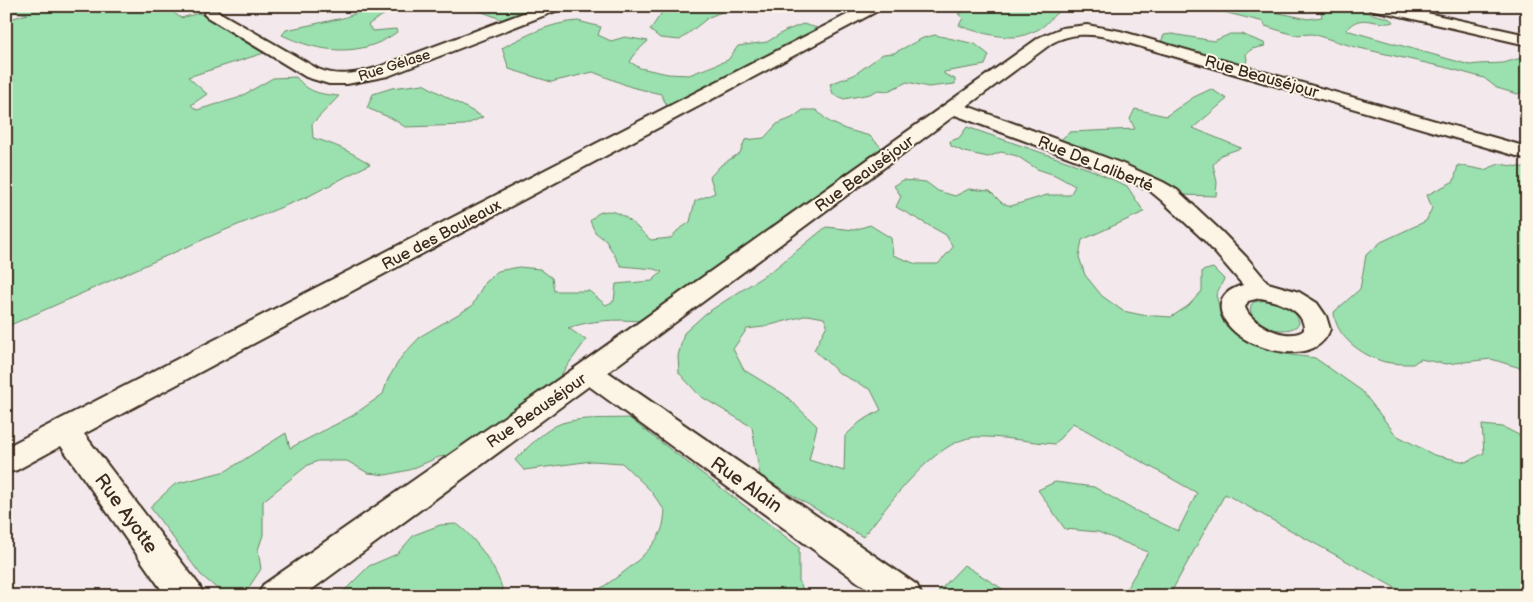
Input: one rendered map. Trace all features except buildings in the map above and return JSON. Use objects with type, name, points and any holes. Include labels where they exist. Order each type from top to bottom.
[{"type":"street","name":"Rue Gélase","points":[[230,9],[212,14],[320,77],[344,80],[382,72],[556,6]]},
{"type":"street","name":"Rue des Bouleaux","points":[[6,461],[876,6]]},
{"type":"street","points":[[1374,6],[1527,40]]},
{"type":"street","name":"Rue Beauséjour","points":[[275,596],[589,372],[1046,40],[1064,31],[1080,29],[1114,34],[1527,153]]},
{"type":"street","name":"Rue De Laliberté","points":[[954,108],[1116,168],[1156,186],[1169,195],[1213,236],[1246,270],[1260,290]]},
{"type":"street","name":"Rue Alain","points":[[589,372],[905,596]]},
{"type":"street","name":"Rue Ayotte","points":[[66,430],[187,596]]},
{"type":"green space","points":[[10,6],[164,6],[181,18],[199,13],[264,53],[188,77],[207,94],[191,105],[197,110],[238,98],[273,78],[296,77],[310,90],[339,96],[312,124],[313,138],[343,149],[370,164],[309,196],[218,233],[6,327],[6,20],[28,14],[6,11]]},
{"type":"green space","points":[[362,6],[425,6],[395,11],[382,16],[368,25],[373,31],[396,29],[397,32],[370,46],[341,50],[326,49],[311,46],[282,35],[286,30],[343,18],[357,13]]},
{"type":"green space","points":[[467,6],[544,6],[506,21]]},
{"type":"green space","points":[[669,6],[737,6],[709,17],[680,40],[660,38],[650,30],[665,8]]},
{"type":"green space","points":[[967,6],[1053,6],[1058,12],[1037,30],[1026,35],[1008,37],[978,32],[959,25],[963,18],[958,14],[967,10]]},
{"type":"green space","points":[[1199,6],[1246,6],[1308,19],[1322,17],[1321,11],[1311,6],[1360,8],[1369,13],[1386,17],[1394,22],[1357,21],[1346,30],[1470,65],[1503,63],[1527,58],[1527,90],[1517,94],[1497,88],[1484,78],[1448,68],[1355,47],[1312,34],[1294,35],[1265,26],[1264,22]]},
{"type":"green space","points":[[578,21],[601,27],[598,35],[611,41],[625,37],[648,41],[636,52],[630,62],[640,68],[668,74],[689,75],[728,60],[738,46],[767,42],[785,31],[803,24],[821,29],[668,108],[661,94],[631,87],[593,72],[551,82],[509,69],[502,48],[529,34],[548,27]]},
{"type":"green space","points":[[1172,34],[1214,41],[1230,34],[1241,34],[1264,43],[1265,46],[1252,49],[1246,54],[1247,60],[1244,68],[1160,44],[1164,35]]},
{"type":"green space","points":[[935,35],[975,44],[989,55],[985,65],[944,72],[944,74],[955,79],[955,84],[928,87],[907,82],[888,91],[878,90],[870,94],[844,99],[833,94],[830,84],[854,75],[883,54],[894,53],[923,38]]},
{"type":"green space","points":[[423,84],[483,117],[465,125],[405,127],[393,119],[367,108],[373,94],[392,88]]},
{"type":"green space","points":[[1211,89],[1227,99],[1193,128],[1241,148],[1221,155],[1213,165],[1217,182],[1216,196],[1181,195],[1160,180],[1059,141],[1070,132],[1135,129],[1130,119],[1135,109],[1166,116],[1194,97]]},
{"type":"green space","points":[[803,110],[816,110],[828,121],[845,129],[870,136],[882,148],[640,321],[604,321],[568,328],[586,340],[557,380],[453,455],[439,457],[409,470],[386,475],[368,473],[347,461],[318,461],[308,465],[263,501],[263,535],[258,550],[261,569],[243,596],[221,592],[201,575],[150,507],[175,484],[226,471],[286,433],[290,448],[352,416],[383,394],[388,379],[402,356],[421,336],[472,306],[485,282],[498,271],[519,267],[540,269],[552,278],[554,291],[589,291],[606,305],[614,301],[616,284],[652,281],[662,272],[654,269],[621,266],[606,241],[595,232],[590,221],[595,215],[607,211],[614,212],[628,219],[651,240],[671,238],[690,222],[695,201],[715,193],[710,177],[721,165],[740,153],[745,140],[764,138],[777,124],[792,118]]},
{"type":"green space","points":[[967,127],[1089,169],[1127,186],[1144,212],[1082,240],[1079,257],[1085,275],[1102,296],[1123,311],[1142,315],[1171,317],[1188,306],[1202,291],[1202,271],[1213,268],[1224,279],[1216,295],[1224,324],[1255,346],[1284,354],[1315,358],[1362,391],[1396,435],[1434,455],[1466,462],[1484,453],[1482,425],[1503,427],[1527,439],[1527,596],[1410,596],[1225,494],[1169,596],[1122,596],[1148,552],[1098,532],[1065,529],[1038,490],[1055,482],[1094,487],[1130,508],[1178,531],[1197,493],[1073,423],[1055,444],[985,437],[975,437],[959,441],[928,462],[913,477],[863,537],[760,476],[752,427],[700,396],[679,373],[678,356],[684,333],[705,314],[773,270],[826,227],[854,230],[870,225],[891,238],[893,255],[916,264],[938,264],[953,247],[946,235],[896,207],[901,196],[894,186],[903,180],[926,182],[938,191],[955,196],[969,189],[990,191],[1002,203],[1011,206],[1047,195],[1070,195],[1075,186],[1055,175],[1037,169],[1017,156],[1001,152],[988,157],[964,152],[951,146],[950,141],[959,138]],"holes":[[[808,315],[824,318],[827,325],[814,350],[839,373],[871,390],[881,410],[860,422],[845,436],[844,471],[809,460],[817,426],[785,395],[744,370],[733,349],[747,329],[763,327]]]},
{"type":"green space","points":[[1499,164],[1527,168],[1527,370],[1491,359],[1446,364],[1420,359],[1413,364],[1388,363],[1359,350],[1339,330],[1334,312],[1360,289],[1366,255],[1381,242],[1426,221],[1432,208],[1427,195],[1454,181],[1458,165],[1484,170]]},
{"type":"green space","points":[[1266,300],[1282,304],[1292,310],[1298,318],[1299,324],[1286,330],[1277,330],[1260,324],[1254,319],[1251,305],[1254,302]]},
{"type":"green space","points":[[629,418],[799,547],[799,581],[806,596],[588,596],[619,576],[648,550],[661,531],[665,511],[650,490],[622,463],[592,461],[524,470],[515,460],[543,434],[562,423],[586,419]]},
{"type":"green space","points":[[457,524],[472,538],[486,556],[498,577],[504,596],[339,596],[369,566],[397,554],[414,535],[440,525]]},
{"type":"green space","points":[[964,565],[1014,596],[943,596],[938,592]]}]
